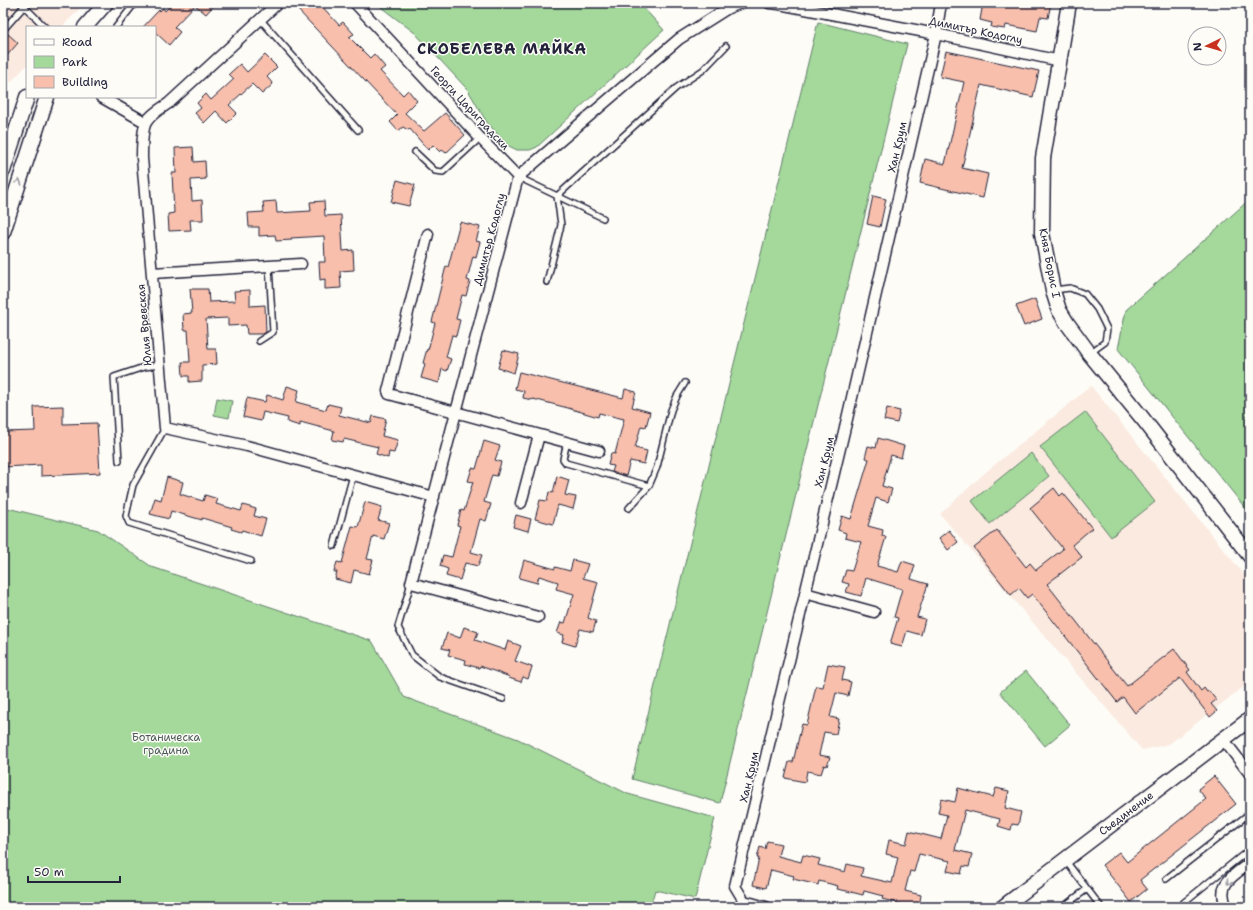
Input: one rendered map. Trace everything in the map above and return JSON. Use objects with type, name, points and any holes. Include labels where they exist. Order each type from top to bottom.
[{"type":"street","points":[[86,26],[106,3]]},
{"type":"street","points":[[103,98],[145,122],[169,103],[278,3]]},
{"type":"street","name":"Георги Цариградски","points":[[355,3],[518,177]]},
{"type":"street","points":[[518,177],[679,39],[728,6],[741,3]]},
{"type":"street","name":"Димитър Кодоглу","points":[[769,3],[936,34],[1060,61]]},
{"type":"street","name":"Хан Крум","points":[[766,907],[740,904],[735,886],[851,404],[936,34],[941,3]]},
{"type":"street","name":"Княз Борис I","points":[[1069,3],[1043,158],[1042,233],[1053,291],[1059,310],[1089,353],[1143,419],[1250,556]]},
{"type":"street","points":[[3,171],[27,98]]},
{"type":"street","points":[[3,232],[47,98]]},
{"type":"street","name":"Юлия Вревская","points":[[145,122],[142,158],[165,428]]},
{"type":"street","name":"Димитър Кодоглу","points":[[411,583],[518,177]]},
{"type":"street","points":[[428,234],[388,390],[389,394],[599,451]]},
{"type":"street","points":[[152,273],[301,264]]},
{"type":"street","points":[[165,428],[247,446],[434,497]]},
{"type":"street","points":[[521,504],[539,435]]},
{"type":"street","points":[[411,583],[538,617]]},
{"type":"street","points":[[805,593],[874,612]]},
{"type":"street","name":"Съединение","points":[[1003,907],[1250,719]]},
{"type":"street","points":[[1224,739],[1250,774]]},
{"type":"street","points":[[1227,907],[1223,900],[1223,890],[1229,879],[1250,863]]},
{"type":"lane","points":[[117,26],[136,3]]},
{"type":"lane","points":[[3,30],[24,4],[45,26]]},
{"type":"lane","points":[[260,19],[358,130]]},
{"type":"lane","points":[[557,196],[676,88],[703,70],[726,46]]},
{"type":"lane","points":[[415,152],[435,171],[443,172],[480,138]]},
{"type":"lane","points":[[518,177],[604,218]]},
{"type":"lane","points":[[547,282],[561,225],[557,196]]},
{"type":"lane","points":[[259,341],[273,332],[269,266]]},
{"type":"lane","points":[[1053,291],[1070,288],[1085,294],[1097,309],[1107,329],[1105,342],[1089,353]]},
{"type":"lane","points":[[119,461],[114,377],[144,367],[160,365]]},
{"type":"lane","points":[[629,508],[649,486],[657,467],[671,410],[676,396],[685,383]]},
{"type":"lane","points":[[165,428],[133,485],[126,516],[129,523],[251,561]]},
{"type":"lane","points":[[567,442],[563,459],[566,463],[649,486]]},
{"type":"lane","points":[[334,546],[353,475]]},
{"type":"lane","points":[[411,583],[398,627],[412,655],[440,677],[503,699]]},
{"type":"lane","points":[[1166,879],[1250,813]]},
{"type":"lane","points":[[1183,903],[1250,849]]},
{"type":"lane","points":[[1064,860],[1101,907]]},
{"type":"lane","points":[[1063,907],[1087,889]]},
{"type":"shaded area","points":[[3,3],[85,3],[63,26],[26,26],[26,66],[3,90]]},
{"type":"shaded area","points":[[1091,386],[1250,582],[1250,682],[1169,744],[1142,750],[940,514],[987,471]]},
{"type":"green space","points":[[377,3],[639,3],[664,30],[537,147],[530,150],[517,150],[507,145],[486,121],[468,90],[415,33]]},
{"type":"green space","points":[[818,22],[907,44],[720,803],[632,779]]},
{"type":"green space","points":[[1250,199],[1250,514],[1118,349],[1126,310]]},
{"type":"green space","points":[[217,398],[232,401],[229,418],[214,415]]},
{"type":"green space","points":[[1085,412],[1155,502],[1111,537],[1040,447]]},
{"type":"green space","points":[[1031,453],[1049,476],[990,524],[972,501]]},
{"type":"green space","name":"Ботаническа градина","points":[[3,507],[98,530],[152,567],[372,641],[404,697],[518,739],[628,794],[715,818],[695,899],[655,890],[650,907],[3,907]]},
{"type":"green space","points":[[1026,671],[1070,725],[1045,746],[1000,692]]},
{"type":"building","points":[[173,3],[216,3],[206,14],[195,5],[174,27],[180,32],[169,45],[156,33],[156,26],[144,26],[159,10],[160,11],[163,8],[165,11]]},
{"type":"building","points":[[303,3],[319,3],[339,25],[343,22],[354,34],[349,37],[370,58],[374,54],[385,67],[380,71],[403,95],[408,90],[417,101],[405,113],[424,131],[445,113],[465,135],[446,153],[442,150],[440,152],[433,145],[428,150],[410,129],[408,130],[403,127],[398,131],[390,122],[397,115],[297,9]]},
{"type":"building","points":[[983,3],[1051,3],[1048,18],[1040,17],[1037,31],[1006,25],[1005,29],[991,27],[992,23],[980,20]]},
{"type":"building","points":[[8,34],[18,43],[3,60],[3,39]]},
{"type":"building","points":[[946,51],[1039,71],[1033,97],[981,85],[962,168],[988,174],[983,198],[920,183],[925,159],[945,164],[964,82],[940,77]]},
{"type":"building","points":[[265,55],[277,67],[267,77],[273,84],[262,94],[252,84],[229,105],[237,113],[227,123],[216,111],[204,123],[195,113],[201,108],[197,103],[206,94],[211,100],[234,79],[229,74],[240,64],[247,72]]},
{"type":"building","points":[[193,147],[194,162],[205,161],[206,179],[191,180],[192,201],[202,200],[203,220],[190,220],[191,230],[169,231],[168,214],[174,213],[172,173],[176,173],[175,148]]},
{"type":"building","points":[[397,180],[415,185],[409,206],[391,202]]},
{"type":"building","points":[[873,196],[886,199],[880,227],[867,224]]},
{"type":"building","points":[[276,201],[277,213],[311,211],[310,202],[324,201],[325,216],[341,215],[343,251],[353,250],[354,270],[340,271],[341,288],[325,289],[325,279],[320,280],[319,262],[325,262],[324,236],[291,238],[292,240],[276,241],[275,235],[259,236],[259,227],[249,227],[248,213],[264,212],[263,202]]},
{"type":"building","points":[[460,222],[480,227],[476,241],[480,242],[476,257],[473,256],[467,280],[470,281],[466,296],[462,295],[456,319],[460,320],[456,336],[452,335],[446,357],[451,359],[447,371],[442,369],[439,383],[421,378],[425,364],[423,363],[435,323],[432,322],[446,266],[448,267]]},
{"type":"building","points":[[190,289],[208,289],[209,302],[235,301],[234,291],[250,290],[250,306],[265,305],[266,332],[263,334],[247,334],[246,325],[228,326],[228,318],[206,319],[208,349],[216,349],[217,364],[202,365],[202,381],[189,382],[189,376],[183,376],[182,362],[190,362],[188,330],[184,330],[183,314],[192,313]]},
{"type":"building","points":[[1035,299],[1042,319],[1024,326],[1016,306]]},
{"type":"building","points":[[503,350],[519,354],[514,373],[498,368]]},
{"type":"building","points":[[519,372],[623,398],[625,389],[636,392],[632,407],[650,412],[646,427],[641,426],[635,448],[647,451],[644,464],[630,461],[626,476],[612,472],[614,466],[608,465],[611,453],[615,454],[624,419],[599,413],[598,417],[533,399],[523,398],[524,391],[515,389]]},
{"type":"building","points":[[287,386],[299,390],[296,402],[326,410],[328,404],[341,407],[339,415],[371,423],[373,416],[386,419],[382,436],[398,440],[394,453],[389,452],[388,458],[376,454],[378,447],[344,439],[343,442],[332,440],[334,431],[300,422],[300,426],[287,422],[288,418],[263,412],[261,421],[243,417],[247,398],[265,402],[267,395],[283,400]]},
{"type":"building","points":[[63,406],[63,424],[97,423],[100,473],[41,476],[41,465],[3,467],[3,432],[35,431],[34,407]]},
{"type":"building","points":[[887,408],[900,411],[897,423],[884,420]]},
{"type":"building","points":[[878,438],[904,446],[901,458],[891,455],[882,486],[892,489],[888,502],[876,498],[868,526],[883,530],[882,536],[886,537],[877,566],[898,572],[902,561],[915,565],[911,579],[928,584],[917,617],[925,619],[921,635],[907,631],[902,647],[890,644],[898,618],[894,617],[902,589],[866,578],[861,596],[846,592],[849,584],[842,582],[846,570],[852,571],[861,542],[845,538],[846,533],[838,530],[842,516],[851,519],[869,459],[865,458],[868,446],[876,448]]},
{"type":"building","points":[[484,441],[500,446],[495,460],[501,462],[497,476],[492,475],[484,502],[491,504],[486,521],[480,519],[471,552],[482,555],[478,566],[465,563],[460,580],[446,576],[448,569],[440,566],[443,555],[452,557],[460,526],[457,525],[461,510],[464,511],[473,482],[468,481],[472,468],[476,469]]},
{"type":"building","points":[[557,476],[569,480],[565,495],[576,497],[573,509],[558,505],[553,524],[535,519],[540,500],[547,501],[549,492],[553,493]]},
{"type":"building","points":[[167,477],[183,482],[180,494],[203,501],[205,495],[218,499],[216,504],[241,511],[243,505],[256,509],[254,516],[266,519],[261,536],[242,530],[241,532],[231,529],[232,527],[202,518],[202,520],[171,511],[169,519],[150,514],[155,498],[161,500]]},
{"type":"building","points":[[1054,488],[1060,496],[1063,493],[1092,528],[1072,545],[1082,557],[1047,584],[1127,686],[1174,649],[1190,670],[1187,672],[1201,691],[1204,688],[1207,692],[1209,691],[1216,700],[1211,704],[1217,711],[1210,717],[1180,678],[1135,713],[1123,697],[1117,702],[1032,594],[1027,598],[1019,588],[1011,595],[974,548],[997,530],[1026,567],[1030,563],[1036,570],[1063,549],[1030,508]]},
{"type":"building","points":[[365,502],[382,507],[378,520],[389,523],[384,539],[373,536],[367,559],[373,560],[369,574],[354,570],[351,583],[335,579],[337,572],[334,572],[337,562],[342,563],[352,526],[358,527]]},
{"type":"building","points":[[516,515],[531,519],[528,531],[513,527]]},
{"type":"building","points":[[949,530],[958,542],[948,550],[939,538]]},
{"type":"building","points":[[524,560],[555,569],[555,567],[570,571],[573,560],[588,564],[583,578],[598,582],[588,618],[596,621],[593,632],[580,629],[575,646],[562,642],[564,635],[557,633],[561,622],[565,623],[574,594],[556,589],[558,582],[539,576],[537,583],[519,578]]},
{"type":"building","points":[[464,627],[478,632],[475,640],[505,650],[508,641],[521,646],[515,661],[532,667],[528,679],[523,677],[521,682],[480,666],[479,668],[465,664],[466,660],[448,655],[450,650],[442,648],[447,633],[460,638]]},
{"type":"building","points":[[828,664],[845,667],[842,680],[851,682],[848,696],[836,693],[830,717],[839,719],[836,734],[824,732],[819,755],[830,757],[827,766],[824,765],[821,774],[807,771],[805,782],[785,778],[789,762],[793,762],[802,724],[807,725],[816,686],[823,687]]},
{"type":"building","points":[[1214,776],[1236,804],[1140,880],[1147,889],[1131,902],[1102,865],[1119,852],[1127,862],[1206,799],[1198,789]]},
{"type":"building","points":[[958,788],[993,797],[996,788],[1009,791],[1005,808],[1021,812],[1018,825],[1012,824],[1011,830],[998,826],[1000,819],[965,810],[955,850],[972,854],[969,867],[963,866],[961,874],[947,871],[950,861],[919,854],[914,872],[910,871],[905,891],[921,895],[919,907],[900,907],[901,904],[882,899],[883,896],[864,891],[863,895],[837,889],[838,886],[819,881],[818,885],[793,879],[794,876],[771,870],[766,888],[753,885],[760,847],[765,849],[767,841],[781,844],[778,856],[801,862],[803,855],[820,859],[818,865],[845,872],[847,864],[863,868],[861,876],[892,883],[898,857],[886,854],[889,840],[906,844],[909,831],[941,839],[947,815],[938,813],[941,799],[955,802]]},
{"type":"district","name":"СКОБЕЛЕВА МАЙКА","points":[[502,49]]}]
